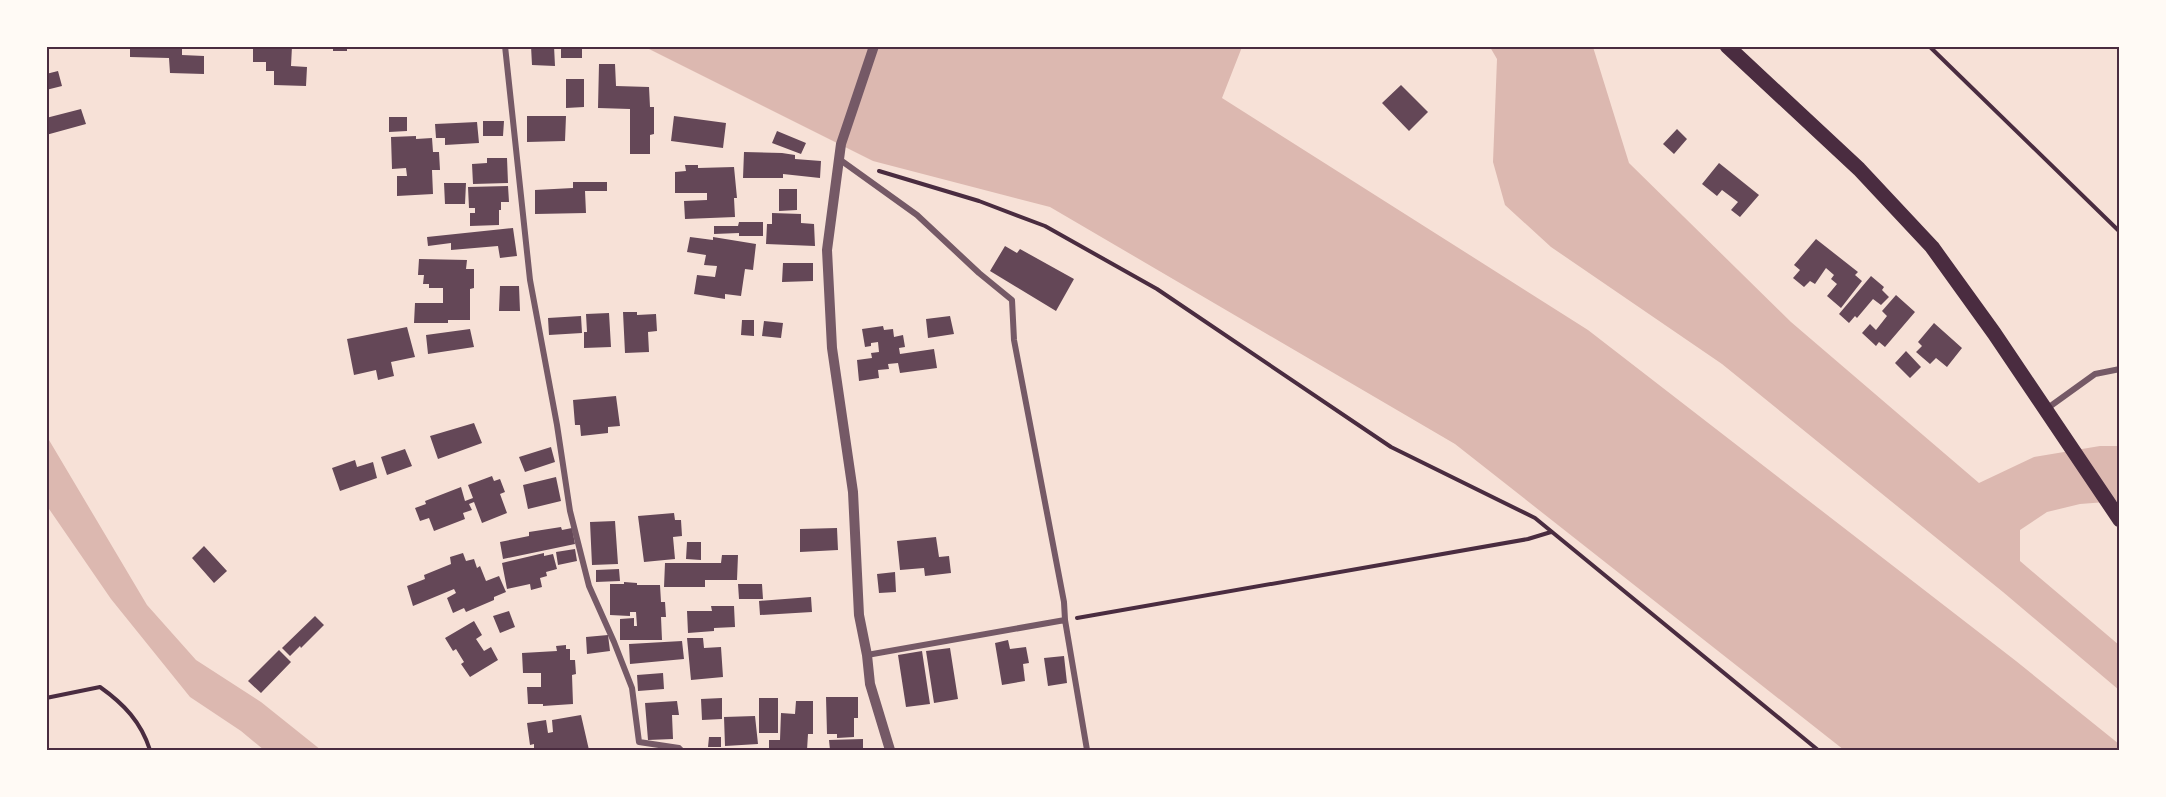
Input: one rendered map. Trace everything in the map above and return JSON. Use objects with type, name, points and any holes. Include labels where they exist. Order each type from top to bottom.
[{"type":"main road","points":[[1727,46],[1859,169],[1932,248],[1994,333],[2120,520]]},
{"type":"street","points":[[505,46],[530,280],[557,424],[570,511],[589,586],[632,688],[639,741],[681,750]]},
{"type":"street","points":[[874,46],[841,144],[826,250],[832,348],[853,492],[859,615],[870,684],[890,750]]},
{"type":"street","points":[[839,159],[917,215],[979,273],[1012,300],[1014,340],[1064,602],[1087,750]]},
{"type":"street","points":[[2045,410],[2095,374],[2120,369]]},
{"type":"street","points":[[867,655],[1065,620]]},
{"type":"path","points":[[1929,46],[2120,232]]},
{"type":"path","points":[[871,169],[979,201],[1045,226],[1157,289],[1391,447],[1535,519],[1818,750]]},
{"type":"path","points":[[1065,620],[1528,539],[1552,532]]},
{"type":"path","points":[[46,698],[100,687],[116,698],[143,731],[150,750]]},
{"type":"shaded area","points":[[645,47],[1242,47],[1222,98],[1588,330],[2016,661],[2119,744],[2119,750],[1844,750],[1455,444],[1050,207],[873,161]]},
{"type":"shaded area","points":[[1490,47],[1593,47],[1629,163],[1791,322],[1979,483],[2034,457],[2100,446],[2119,446],[2119,501],[2080,504],[2047,512],[2020,530],[2020,561],[2119,645],[2119,690],[2003,592],[1722,364],[1551,247],[1505,205],[1493,162],[1497,59]]},
{"type":"shaded area","points":[[46,435],[147,605],[196,660],[261,702],[321,750],[264,750],[241,731],[190,697],[111,599],[47,506]]},
{"type":"building","points":[[130,46],[182,46],[182,55],[204,56],[204,74],[170,73],[169,58],[130,57]]},
{"type":"building","points":[[253,46],[292,46],[291,66],[307,67],[306,86],[274,85],[274,71],[266,71],[266,62],[253,62]]},
{"type":"building","points":[[333,46],[347,46],[347,51],[333,51]]},
{"type":"building","points":[[531,46],[554,46],[555,66],[532,65]]},
{"type":"building","points":[[561,46],[582,46],[582,58],[561,58]]},
{"type":"building","points":[[599,64],[615,64],[616,86],[649,87],[650,107],[654,107],[654,134],[650,135],[650,154],[630,154],[630,109],[598,108]]},
{"type":"building","points":[[58,71],[62,86],[46,90],[46,74]]},
{"type":"building","points":[[566,79],[584,79],[584,107],[566,108]]},
{"type":"building","points":[[1401,85],[1428,112],[1409,131],[1382,103]]},
{"type":"building","points":[[81,109],[86,124],[46,135],[46,118]]},
{"type":"building","points":[[527,116],[566,116],[565,141],[527,142]]},
{"type":"building","points":[[674,116],[726,123],[723,148],[671,141]]},
{"type":"building","points":[[389,117],[407,117],[407,131],[389,132]]},
{"type":"building","points":[[483,121],[504,121],[503,136],[483,136]]},
{"type":"building","points":[[477,122],[479,143],[445,145],[445,138],[436,138],[435,124]]},
{"type":"building","points":[[1677,129],[1687,139],[1674,154],[1663,144]]},
{"type":"building","points":[[777,131],[806,143],[801,154],[772,143]]},
{"type":"building","points":[[416,136],[416,139],[432,138],[433,152],[439,152],[440,170],[432,170],[433,194],[397,196],[397,176],[407,176],[406,168],[392,169],[391,137]]},
{"type":"building","points":[[744,152],[782,153],[795,155],[795,159],[821,161],[820,178],[783,174],[783,178],[743,178]]},
{"type":"building","points":[[487,158],[507,158],[508,183],[473,184],[472,164],[487,163]]},
{"type":"building","points":[[1719,163],[1759,195],[1740,217],[1731,210],[1738,202],[1722,190],[1717,196],[1702,184]]},
{"type":"building","points":[[685,165],[698,165],[698,168],[734,167],[737,198],[734,198],[735,217],[685,219],[684,201],[707,200],[707,193],[675,193],[675,172],[686,171]]},
{"type":"building","points":[[573,182],[607,182],[607,191],[585,191],[586,213],[535,214],[535,190],[573,188]]},
{"type":"building","points":[[444,183],[466,183],[465,204],[445,204]]},
{"type":"building","points":[[508,186],[509,202],[501,202],[499,225],[470,226],[470,213],[475,213],[475,208],[469,208],[468,187]]},
{"type":"building","points":[[779,189],[797,189],[797,210],[779,211]]},
{"type":"building","points":[[772,213],[801,214],[801,223],[814,224],[815,246],[766,244],[767,224],[772,224]]},
{"type":"building","points":[[739,222],[763,222],[763,236],[739,236],[739,233],[714,234],[714,226],[738,226]]},
{"type":"building","points":[[513,228],[517,256],[500,258],[498,246],[451,250],[451,243],[428,246],[427,237]]},
{"type":"building","points":[[690,237],[713,240],[713,237],[756,244],[753,270],[745,269],[741,296],[725,294],[725,299],[694,294],[697,275],[715,277],[717,266],[704,265],[706,255],[687,252]]},
{"type":"building","points":[[1816,239],[1858,272],[1855,275],[1862,281],[1841,308],[1827,296],[1837,284],[1831,279],[1834,275],[1826,268],[1815,284],[1810,281],[1804,287],[1793,278],[1800,270],[1794,265]]},
{"type":"building","points":[[1005,246],[1017,253],[1020,249],[1074,279],[1056,311],[990,271]]},
{"type":"building","points":[[419,259],[467,260],[466,269],[474,269],[474,288],[470,289],[470,320],[448,320],[448,323],[414,323],[415,303],[443,303],[443,288],[429,288],[429,284],[423,284],[424,275],[418,275]]},
{"type":"building","points":[[783,263],[813,263],[813,281],[782,282]]},
{"type":"building","points":[[1871,276],[1884,287],[1882,290],[1889,297],[1881,305],[1873,299],[1857,318],[1855,316],[1849,323],[1839,314]]},
{"type":"building","points":[[500,286],[519,286],[520,311],[499,311]]},
{"type":"building","points":[[1896,295],[1915,312],[1885,347],[1879,342],[1876,346],[1862,333],[1870,324],[1876,330],[1887,316],[1882,311]]},
{"type":"building","points":[[623,312],[637,312],[637,315],[656,314],[657,331],[648,332],[649,352],[625,353]]},
{"type":"building","points":[[609,313],[611,347],[584,348],[584,332],[587,332],[586,314]]},
{"type":"building","points":[[581,316],[582,333],[549,335],[548,318]]},
{"type":"building","points":[[950,316],[954,334],[928,338],[926,319]]},
{"type":"building","points":[[742,320],[754,320],[754,336],[741,335]]},
{"type":"building","points":[[764,321],[783,323],[781,338],[762,336]]},
{"type":"building","points":[[1934,323],[1962,348],[1947,367],[1936,358],[1930,364],[1916,352],[1922,346],[1918,342]]},
{"type":"building","points":[[883,326],[884,330],[893,329],[894,337],[903,335],[905,347],[899,348],[900,354],[934,349],[937,368],[900,373],[898,363],[888,364],[889,369],[878,370],[879,378],[859,381],[857,360],[872,358],[871,353],[879,352],[878,342],[865,347],[862,329]]},
{"type":"building","points":[[407,327],[415,357],[391,362],[394,376],[378,380],[376,370],[354,375],[347,339]]},
{"type":"building","points":[[470,329],[474,347],[428,354],[426,335]]},
{"type":"building","points":[[1906,351],[1921,367],[1910,378],[1895,363]]},
{"type":"building","points":[[616,396],[620,426],[608,427],[608,433],[581,436],[580,425],[575,425],[573,400]]},
{"type":"building","points":[[474,423],[482,443],[438,459],[430,436]]},
{"type":"building","points":[[551,447],[555,462],[525,472],[519,457]]},
{"type":"building","points":[[405,449],[412,466],[387,475],[381,457]]},
{"type":"building","points":[[355,460],[357,467],[373,462],[377,478],[340,491],[332,468]]},
{"type":"building","points":[[492,476],[494,481],[500,479],[505,492],[500,494],[507,513],[482,523],[474,502],[469,504],[472,510],[463,513],[465,519],[434,531],[429,518],[420,521],[415,508],[426,504],[425,501],[461,487],[465,501],[473,498],[468,485]]},
{"type":"building","points":[[556,477],[561,501],[528,509],[523,485]]},
{"type":"building","points":[[674,513],[675,520],[681,520],[682,536],[673,537],[675,559],[644,562],[638,516]]},
{"type":"building","points":[[615,521],[618,564],[592,565],[590,522]]},
{"type":"building","points":[[561,527],[562,530],[572,528],[575,544],[503,559],[500,542],[529,536],[529,532]]},
{"type":"building","points":[[837,528],[838,550],[800,552],[800,529]]},
{"type":"building","points":[[936,537],[939,557],[949,556],[951,573],[925,576],[924,568],[900,570],[897,541]]},
{"type":"building","points":[[687,542],[701,542],[701,560],[686,559]]},
{"type":"building","points":[[204,546],[227,571],[214,583],[192,558]]},
{"type":"building","points":[[575,549],[577,561],[558,565],[556,552]]},
{"type":"building","points":[[463,553],[466,561],[474,559],[477,568],[480,566],[486,581],[499,576],[506,592],[466,612],[464,608],[453,613],[447,598],[456,593],[454,589],[413,606],[407,586],[425,579],[424,575],[451,564],[450,557]]},
{"type":"building","points":[[544,553],[544,556],[553,554],[557,569],[546,572],[547,576],[540,578],[542,587],[531,590],[530,584],[507,589],[502,563]]},
{"type":"building","points":[[722,555],[738,555],[737,580],[705,580],[705,587],[664,587],[665,563],[721,563]]},
{"type":"building","points":[[619,569],[620,581],[596,582],[596,570]]},
{"type":"building","points":[[895,572],[896,592],[879,593],[877,574]]},
{"type":"building","points":[[624,582],[637,583],[637,585],[660,585],[661,602],[665,602],[666,617],[661,617],[662,640],[620,640],[620,619],[634,618],[634,626],[637,626],[636,612],[630,612],[630,616],[610,615],[610,584],[624,584]]},
{"type":"building","points":[[738,584],[762,584],[763,599],[739,599]]},
{"type":"building","points":[[811,597],[812,612],[760,615],[759,601]]},
{"type":"building","points":[[711,606],[734,606],[735,627],[688,633],[687,611],[712,611]]},
{"type":"building","points":[[509,611],[515,627],[500,633],[493,616]]},
{"type":"building","points":[[315,616],[324,625],[290,656],[282,648]]},
{"type":"building","points":[[474,621],[482,635],[476,639],[484,651],[491,647],[498,660],[470,677],[461,664],[464,662],[456,649],[453,651],[445,638]]},
{"type":"building","points":[[608,635],[610,651],[587,654],[586,637]]},
{"type":"building","points":[[687,638],[703,638],[704,648],[721,647],[723,677],[691,680]]},
{"type":"building","points":[[1008,640],[1010,649],[1026,647],[1029,663],[1023,664],[1025,681],[1002,685],[995,643]]},
{"type":"building","points":[[682,641],[684,659],[630,664],[629,644]]},
{"type":"building","points":[[566,645],[566,649],[570,649],[570,660],[575,660],[576,674],[572,675],[573,704],[543,706],[543,704],[528,704],[527,687],[541,687],[541,673],[523,673],[522,653],[557,651],[556,646]]},
{"type":"building","points":[[950,648],[958,699],[934,703],[926,651]]},
{"type":"building","points":[[279,650],[291,662],[261,693],[248,681]]},
{"type":"building","points":[[922,651],[930,704],[906,707],[898,655]]},
{"type":"building","points":[[1064,656],[1067,683],[1048,686],[1044,658]]},
{"type":"building","points":[[663,673],[664,689],[638,691],[637,675]]},
{"type":"building","points":[[826,697],[858,697],[858,718],[854,718],[854,737],[837,738],[837,734],[827,734]]},
{"type":"building","points":[[722,698],[722,719],[702,720],[701,699]]},
{"type":"building","points":[[759,698],[778,698],[778,733],[759,733]]},
{"type":"building","points":[[677,701],[679,715],[672,715],[673,739],[648,740],[645,703]]},
{"type":"building","points":[[796,701],[813,701],[813,734],[808,734],[807,750],[769,750],[769,740],[780,740],[781,713],[795,714]]},
{"type":"building","points":[[581,715],[589,750],[528,750],[534,748],[534,744],[530,745],[527,723],[546,720],[548,733],[553,732],[552,720]]},
{"type":"building","points":[[755,716],[758,744],[725,746],[724,717]]},
{"type":"building","points":[[709,737],[721,737],[721,747],[708,747]]},
{"type":"building","points":[[863,739],[863,750],[830,750],[829,740]]}]
